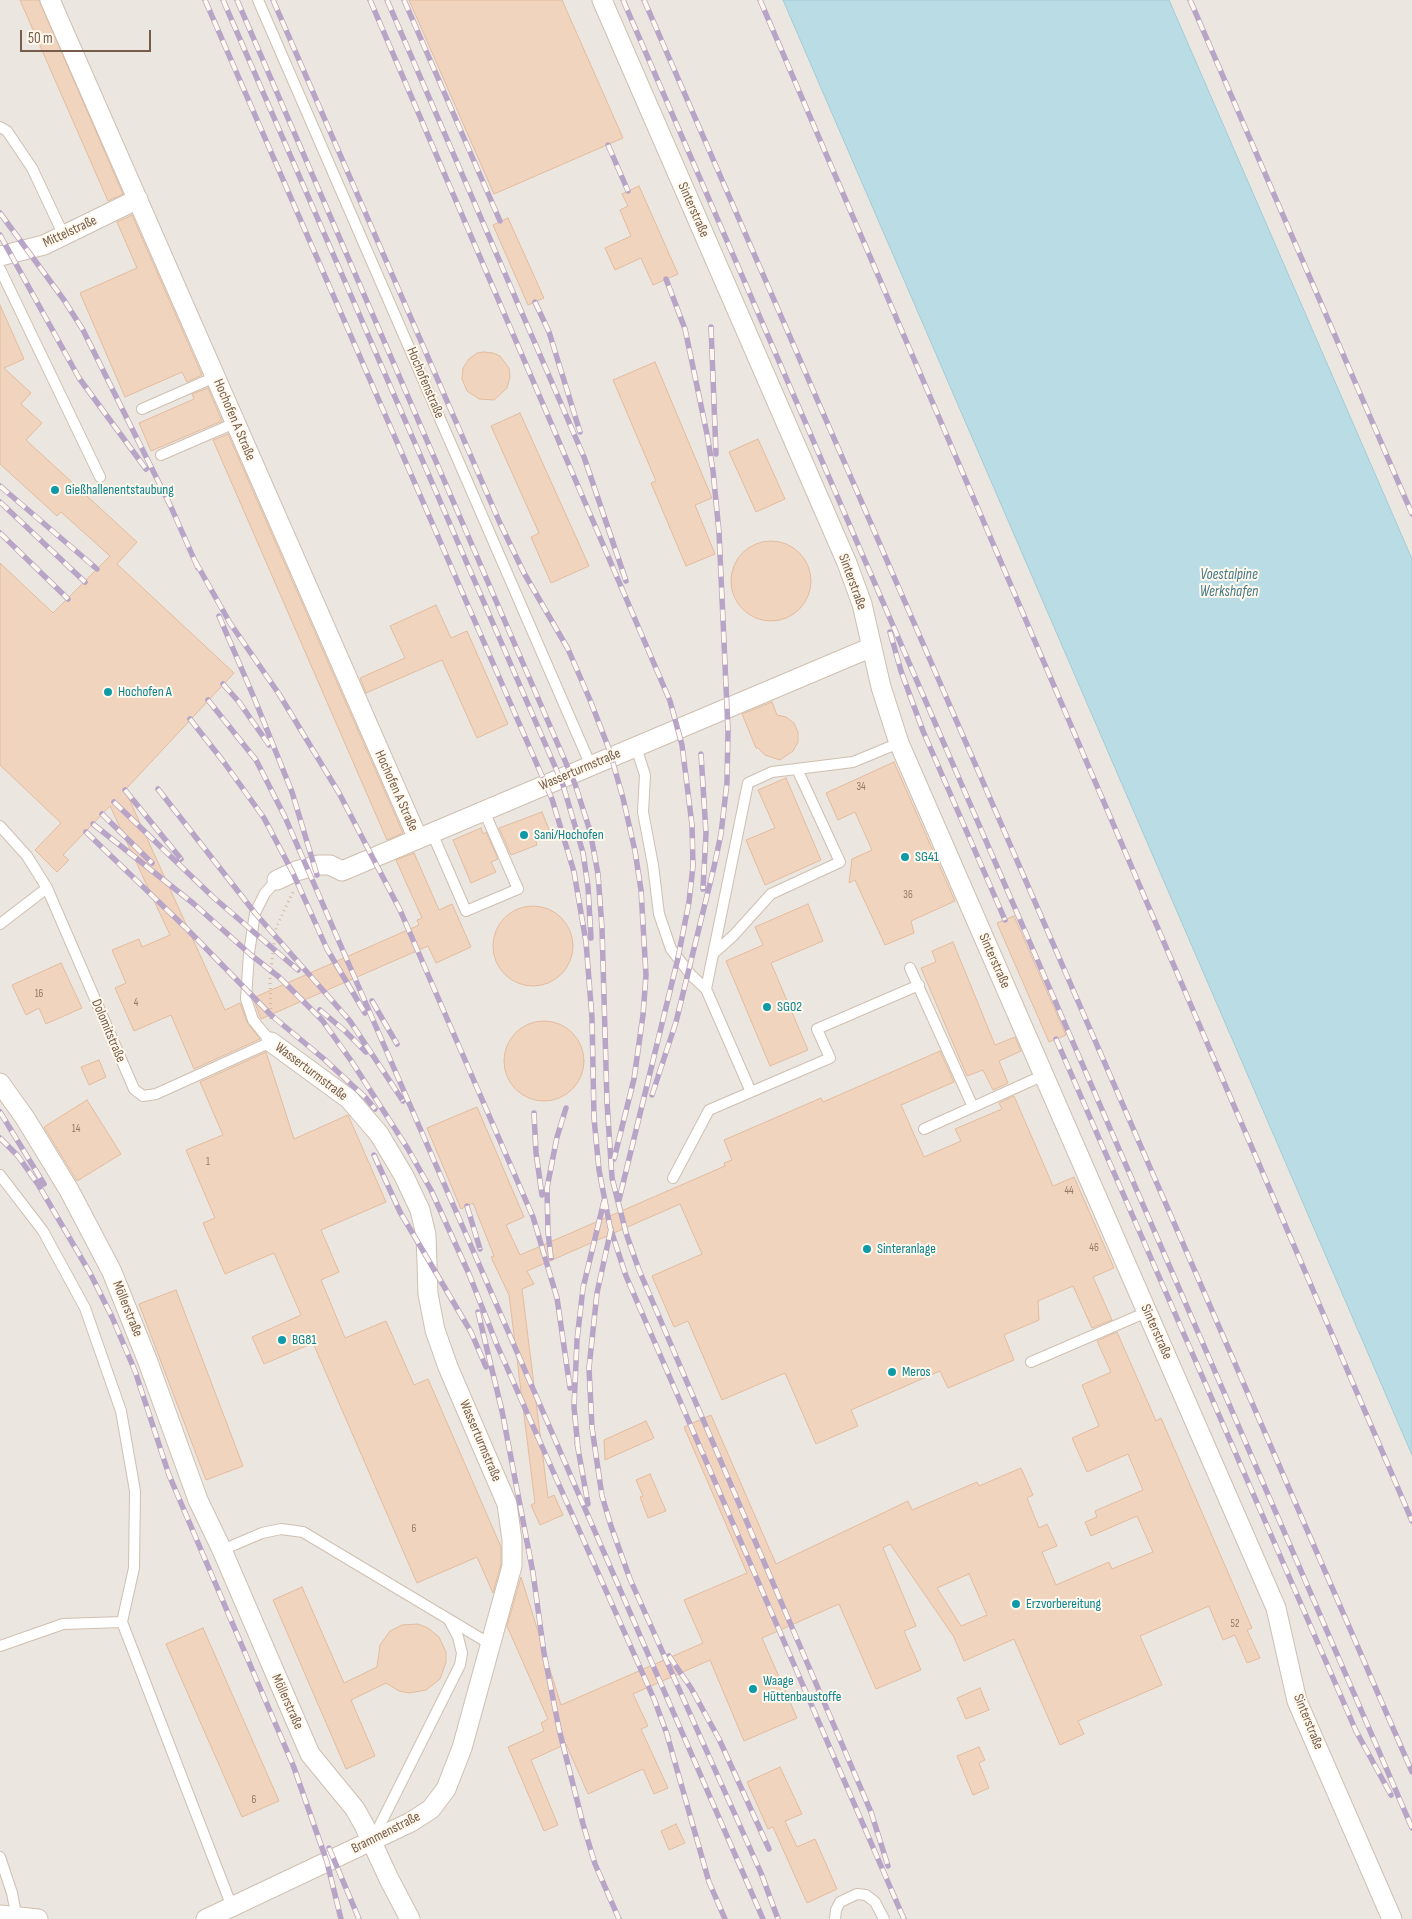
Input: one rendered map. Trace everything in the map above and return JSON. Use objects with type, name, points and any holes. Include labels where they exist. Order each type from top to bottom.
[{"type":"street","name":"Hochofen A Straße","points":[[50,0],[215,377],[425,836]]},
{"type":"street","name":"Sinterstraße","points":[[602,0],[846,563],[862,604],[889,715],[899,743],[1276,1608],[1297,1701],[1392,1919]]},
{"type":"street","name":"Mittelstraße","points":[[0,256],[44,246],[138,199]]},
{"type":"street","name":"Wasserturmstraße","points":[[277,880],[296,871],[319,865],[330,865],[342,871],[872,647]]},
{"type":"street","name":"Wasserturmstraße","points":[[271,1042],[349,1099],[379,1134],[404,1176],[420,1210],[426,1235],[428,1294],[435,1330],[448,1367],[507,1504],[512,1540],[512,1566],[490,1644]]},
{"type":"street","name":"Möllerstraße","points":[[0,1083],[26,1118],[68,1190],[112,1272],[148,1362],[198,1500],[222,1550],[310,1754],[355,1809],[410,1919]]},
{"type":"street","name":"Brammenstraße","points":[[206,1919],[372,1841],[411,1822],[432,1809],[446,1788],[462,1748],[490,1644]]},
{"type":"street","points":[[11,1917],[38,1919]]},
{"type":"lane","name":"Hochofenstraße","points":[[258,0],[591,766]]},
{"type":"lane","points":[[0,128],[7,131],[32,168],[64,236]]},
{"type":"lane","points":[[0,270],[100,477]]},
{"type":"lane","points":[[142,409],[215,377]]},
{"type":"lane","points":[[161,455],[236,423]]},
{"type":"lane","points":[[706,989],[748,783],[772,772],[853,762],[899,743]]},
{"type":"lane","points":[[636,747],[645,775],[643,812],[653,865],[659,914],[671,949],[691,975],[706,989],[751,1092]]},
{"type":"lane","points":[[714,953],[733,936],[771,894],[840,862],[797,769]]},
{"type":"lane","points":[[425,836],[466,911],[518,889],[484,811]]},
{"type":"lane","points":[[0,826],[26,856],[48,888],[0,924]]},
{"type":"lane","name":"Wasserturmstraße","points":[[271,1042],[253,1020],[246,999],[249,953],[255,913],[265,893],[277,880]]},
{"type":"lane","name":"Dolomitstraße","points":[[48,888],[134,1089],[143,1096],[156,1094],[271,1042]]},
{"type":"lane","points":[[910,968],[973,1107]]},
{"type":"lane","points":[[673,1178],[708,1110],[830,1058],[817,1029],[918,986]]},
{"type":"lane","points":[[924,1129],[1044,1075]]},
{"type":"lane","points":[[0,1175],[42,1231],[85,1308],[121,1410],[135,1490],[134,1568],[122,1622],[232,1907]]},
{"type":"lane","points":[[1031,1362],[1147,1312]]},
{"type":"lane","points":[[222,1550],[262,1533],[280,1529],[302,1532],[490,1644]]},
{"type":"lane","points":[[372,1841],[460,1665],[462,1653],[458,1637],[449,1619]]},
{"type":"lane","points":[[0,1646],[63,1624],[122,1622]]},
{"type":"lane","points":[[0,1857],[12,1893],[11,1917]]},
{"type":"lane","points":[[835,1919],[836,1910],[840,1902],[857,1894],[866,1894],[875,1902],[884,1919]]},
{"type":"path","points":[[271,1042],[270,976],[276,928],[293,892],[300,889]]},
{"type":"shaded area","points":[[0,0],[1412,0],[1412,1919],[0,1919]]},
{"type":"water","name":"Voestalpine Werkshafen","points":[[783,0],[1169,0],[1412,559],[1412,1455]]},
{"type":"building","points":[[20,0],[39,0],[123,194],[108,201]]},
{"type":"building","points":[[409,0],[562,0],[623,138],[494,194]]},
{"type":"building","points":[[639,186],[678,274],[653,285],[641,258],[615,270],[605,248],[631,236],[620,210],[628,206],[622,194]]},
{"type":"building","points":[[132,215],[202,375],[187,382],[182,372],[125,397],[80,293],[137,268],[117,222]]},
{"type":"building","points":[[508,218],[544,298],[528,305],[493,225]]},
{"type":"building","name":"Hochofen A","points":[[0,305],[24,359],[4,368],[31,393],[21,404],[42,423],[26,440],[137,542],[117,564],[234,673],[125,790],[225,1010],[240,1003],[247,1022],[260,1039],[194,1069],[171,1015],[134,1031],[115,988],[126,983],[112,950],[139,939],[142,947],[170,935],[110,806],[63,855],[69,860],[57,872],[35,850],[61,823],[0,765],[0,563],[53,613],[110,556],[61,512],[57,516],[0,464]]},
{"type":"building","points":[[484,352],[500,356],[509,368],[510,377],[507,388],[494,400],[479,399],[467,391],[462,379],[463,368],[469,359],[477,353]]},
{"type":"building","points":[[655,362],[712,498],[695,505],[715,554],[686,566],[651,483],[656,481],[613,380]]},
{"type":"building","points":[[208,388],[222,421],[151,451],[139,423],[194,399],[192,394]]},
{"type":"building","points":[[520,413],[589,566],[551,583],[531,537],[539,533],[491,426]]},
{"type":"building","points":[[228,434],[403,833],[387,840],[213,440]]},
{"type":"building","points":[[758,439],[785,499],[756,512],[729,452]]},
{"type":"building","points":[[763,541],[779,541],[793,547],[805,559],[811,573],[811,589],[805,603],[793,615],[779,621],[763,621],[749,615],[737,603],[731,589],[731,573],[737,559],[749,547]]},
{"type":"building","points":[[436,605],[451,638],[467,631],[508,724],[477,738],[442,660],[366,693],[360,678],[405,658],[390,626]]},
{"type":"building","points":[[772,702],[777,715],[786,717],[794,723],[798,732],[798,742],[793,751],[780,760],[765,755],[756,748],[742,714]]},
{"type":"building","name":"SG41","points":[[894,762],[955,901],[911,921],[914,933],[885,945],[855,880],[849,883],[852,859],[872,850],[855,812],[838,820],[826,793]]},
{"type":"building","points":[[786,778],[821,860],[765,885],[746,840],[775,828],[758,790]]},
{"type":"building","name":"Sani/Hochofen","points":[[542,812],[550,832],[535,838],[537,845],[511,855],[499,828]]},
{"type":"building","points":[[481,828],[483,834],[486,832],[498,859],[491,862],[496,872],[471,883],[453,840]]},
{"type":"building","points":[[414,853],[439,910],[452,904],[471,947],[436,963],[428,946],[261,1019],[253,998],[419,925],[417,920],[422,918],[396,860]]},
{"type":"building","name":"SG02","points":[[808,904],[823,941],[771,963],[808,1050],[770,1066],[726,961],[763,945],[755,927]]},
{"type":"building","points":[[525,906],[541,906],[555,913],[566,924],[573,938],[573,954],[570,961],[555,979],[541,986],[525,986],[511,979],[500,968],[493,954],[493,938],[500,924],[511,913]]},
{"type":"building","points":[[1014,916],[1066,1035],[1049,1042],[997,923]]},
{"type":"building","points":[[953,942],[995,1045],[1015,1037],[1021,1051],[999,1061],[1008,1083],[993,1090],[983,1070],[967,1076],[921,968],[936,962],[932,951]]},
{"type":"building","points":[[61,963],[82,1008],[46,1024],[39,1008],[26,1015],[12,985]]},
{"type":"building","points":[[536,1021],[552,1021],[566,1028],[577,1039],[584,1053],[584,1069],[581,1076],[566,1094],[552,1101],[536,1101],[522,1094],[511,1083],[504,1069],[504,1053],[511,1039],[522,1028]]},
{"type":"building","name":"Sinteranlage","points":[[940,1051],[954,1082],[901,1105],[924,1157],[961,1141],[955,1129],[1002,1109],[999,1103],[1014,1096],[1053,1186],[1074,1177],[1114,1268],[1093,1277],[1112,1320],[1092,1328],[1073,1286],[1038,1301],[1039,1320],[1004,1335],[1014,1360],[948,1388],[940,1371],[851,1410],[858,1426],[816,1444],[785,1373],[722,1400],[688,1321],[674,1327],[652,1276],[702,1254],[680,1204],[527,1271],[534,1284],[522,1289],[548,1498],[554,1495],[563,1515],[540,1525],[531,1505],[535,1503],[509,1295],[491,1257],[494,1256],[473,1203],[461,1209],[427,1128],[477,1107],[524,1217],[506,1225],[520,1255],[725,1166],[724,1163],[732,1160],[724,1140],[821,1098],[823,1102]]},
{"type":"building","points":[[266,1052],[294,1139],[348,1115],[386,1202],[321,1230],[339,1272],[321,1280],[345,1338],[386,1321],[414,1385],[428,1379],[501,1547],[501,1564],[493,1593],[477,1557],[417,1583],[313,1343],[264,1364],[252,1337],[301,1315],[274,1253],[225,1274],[203,1223],[215,1218],[186,1150],[223,1135],[200,1082]]},
{"type":"building","points":[[99,1060],[106,1077],[89,1085],[81,1067]]},
{"type":"building","points":[[87,1100],[121,1154],[77,1181],[44,1127]]},
{"type":"building","points":[[176,1290],[243,1466],[206,1480],[139,1304]]},
{"type":"building","points":[[1117,1332],[1156,1421],[1161,1418],[1252,1628],[1247,1630],[1260,1658],[1247,1663],[1235,1635],[1223,1640],[1209,1606],[1140,1636],[1162,1685],[1078,1721],[1084,1734],[1060,1745],[1014,1639],[964,1661],[954,1637],[890,1544],[883,1548],[916,1626],[904,1631],[921,1670],[876,1689],[839,1604],[762,1638],[797,1718],[744,1741],[710,1660],[633,1694],[648,1726],[641,1729],[668,1788],[654,1794],[643,1769],[588,1794],[566,1744],[531,1760],[558,1825],[544,1831],[508,1747],[544,1731],[541,1723],[548,1719],[507,1626],[521,1577],[561,1705],[703,1643],[684,1600],[747,1573],[684,1427],[711,1415],[776,1564],[908,1501],[912,1510],[977,1482],[979,1486],[1021,1468],[1033,1495],[1027,1498],[1039,1528],[1047,1524],[1057,1546],[1042,1552],[1056,1585],[1109,1562],[1112,1569],[1153,1552],[1137,1516],[1091,1536],[1085,1522],[1097,1517],[1095,1511],[1143,1490],[1128,1454],[1087,1472],[1072,1438],[1099,1426],[1082,1385],[1111,1372],[1097,1341]],"holes":[[[969,1574],[987,1615],[961,1626],[937,1588]]]},
{"type":"building","points":[[646,1421],[654,1438],[605,1460],[604,1440]]},
{"type":"building","points":[[650,1474],[666,1511],[648,1518],[640,1497],[643,1496],[636,1480]]},
{"type":"building","points":[[302,1587],[344,1683],[377,1667],[380,1645],[390,1631],[402,1625],[418,1624],[428,1628],[439,1637],[446,1652],[446,1662],[440,1679],[426,1690],[409,1693],[399,1691],[386,1683],[351,1700],[375,1756],[346,1769],[273,1600]]},
{"type":"building","points":[[203,1628],[279,1801],[242,1817],[166,1644]]},
{"type":"building","points":[[980,1688],[989,1710],[966,1719],[957,1698]]},
{"type":"building","points":[[979,1747],[985,1760],[979,1763],[989,1788],[973,1795],[957,1756]]},
{"type":"building","points":[[780,1767],[802,1814],[785,1821],[797,1847],[815,1839],[837,1889],[807,1903],[773,1827],[768,1829],[747,1782]]},
{"type":"building","points":[[676,1824],[685,1843],[669,1850],[661,1831]]},
{"type":"railway","points":[[205,0],[552,799],[574,872],[586,942],[592,1018],[594,1118],[599,1170],[610,1227],[626,1276],[904,1919]]},
{"type":"railway","points":[[223,0],[563,785],[583,853],[588,887],[591,938]]},
{"type":"railway","points":[[237,0],[575,784],[590,831],[598,874],[602,928],[607,1102],[612,1178],[626,1233],[639,1270],[871,1812],[888,1866]]},
{"type":"railway","points":[[273,0],[499,521],[524,573],[568,649],[609,749],[635,851],[641,890],[646,975],[643,1015],[634,1079],[614,1159]]},
{"type":"railway","points":[[370,0],[670,701],[682,745],[692,825],[693,866],[689,902],[678,958],[619,1200]]},
{"type":"railway","points":[[387,0],[584,457],[626,581]]},
{"type":"railway","points":[[404,0],[500,221]]},
{"type":"railway","points":[[623,0],[1412,1828]]},
{"type":"railway","points":[[644,0],[1412,1772]]},
{"type":"railway","points":[[760,0],[1412,1521]]},
{"type":"railway","points":[[1190,0],[1412,514]]},
{"type":"railway","points":[[608,145],[628,191]]},
{"type":"railway","points":[[0,213],[64,300],[83,330],[171,507],[198,568]]},
{"type":"railway","points":[[0,235],[79,378],[146,469]]},
{"type":"railway","points":[[652,1095],[676,1022],[721,834],[727,782],[728,730],[719,532],[713,471],[685,329],[666,279]]},
{"type":"railway","points":[[535,302],[549,332],[580,432]]},
{"type":"railway","points":[[711,327],[716,454]]},
{"type":"railway","points":[[0,486],[97,569]]},
{"type":"railway","points":[[0,502],[85,582]]},
{"type":"railway","points":[[0,533],[68,599]]},
{"type":"railway","points":[[195,561],[230,623],[279,694],[339,793],[400,910],[533,1217],[557,1298],[570,1388]]},
{"type":"railway","points":[[219,616],[292,792],[317,875]]},
{"type":"railway","points":[[890,632],[901,671],[923,731],[1005,920]]},
{"type":"railway","points":[[223,684],[239,702],[269,745]]},
{"type":"railway","points":[[208,700],[256,760],[285,817],[763,1919]]},
{"type":"railway","points":[[190,719],[264,818],[293,873],[327,949],[365,1013]]},
{"type":"railway","points":[[701,754],[706,833],[703,889]]},
{"type":"railway","points":[[158,789],[255,913],[350,1021],[403,1101]]},
{"type":"railway","points":[[125,790],[181,859]]},
{"type":"railway","points":[[114,802],[213,897],[298,970]]},
{"type":"railway","points":[[102,814],[152,863]]},
{"type":"railway","points":[[93,824],[194,904],[251,955],[279,977],[322,1020],[352,1062],[408,1149],[431,1190],[469,1274],[497,1345],[654,1699],[668,1737]]},
{"type":"railway","points":[[86,832],[188,930],[271,1015],[324,1059],[366,1098],[375,1109]]},
{"type":"railway","points":[[372,1001],[397,1044]]},
{"type":"railway","points":[[320,1010],[366,1052]]},
{"type":"railway","points":[[1056,1039],[1356,1731],[1391,1795]]},
{"type":"railway","points":[[551,1258],[548,1232],[547,1188],[557,1137],[566,1108]]},
{"type":"railway","points":[[0,1112],[44,1184]]},
{"type":"railway","points":[[534,1113],[536,1153],[542,1195]]},
{"type":"railway","points":[[0,1138],[18,1156],[39,1186],[90,1273],[112,1317],[135,1371],[169,1475],[293,1765],[327,1862],[341,1919]]},
{"type":"railway","points":[[374,1155],[400,1212],[471,1332],[486,1367]]},
{"type":"railway","points":[[578,1448],[574,1407],[577,1340],[583,1288],[604,1201]]},
{"type":"railway","points":[[467,1206],[480,1249]]},
{"type":"railway","points":[[611,1229],[597,1293],[589,1368],[592,1428],[602,1496],[630,1579],[761,1873],[778,1919]]},
{"type":"railway","points":[[478,1312],[502,1411],[533,1573],[544,1653],[559,1729],[595,1864],[619,1919]]},
{"type":"railway","points":[[577,1443],[588,1504]]},
{"type":"railway","points":[[669,1656],[691,1688],[719,1739],[769,1849]]},
{"type":"railway","points":[[666,1731],[709,1882],[725,1919]]},
{"type":"railway","points":[[329,1848],[359,1919]]},
{"type":"place","name":"Gießhallenentstaubung","points":[[55,490]]},
{"type":"place","name":"Hochofen A","points":[[108,692]]},
{"type":"place","name":"Sani/Hochofen","points":[[524,835]]},
{"type":"place","name":"SG41","points":[[905,857]]},
{"type":"place","name":"SG02","points":[[767,1007]]},
{"type":"place","name":"Sinteranlage","points":[[867,1249]]},
{"type":"place","name":"BG81","points":[[282,1340]]},
{"type":"place","name":"Meros","points":[[892,1372]]},
{"type":"place","name":"Erzvorbereitung","points":[[1016,1604]]},
{"type":"place","name":"Waage Hüttenbaustoffe","points":[[753,1689]]}]
